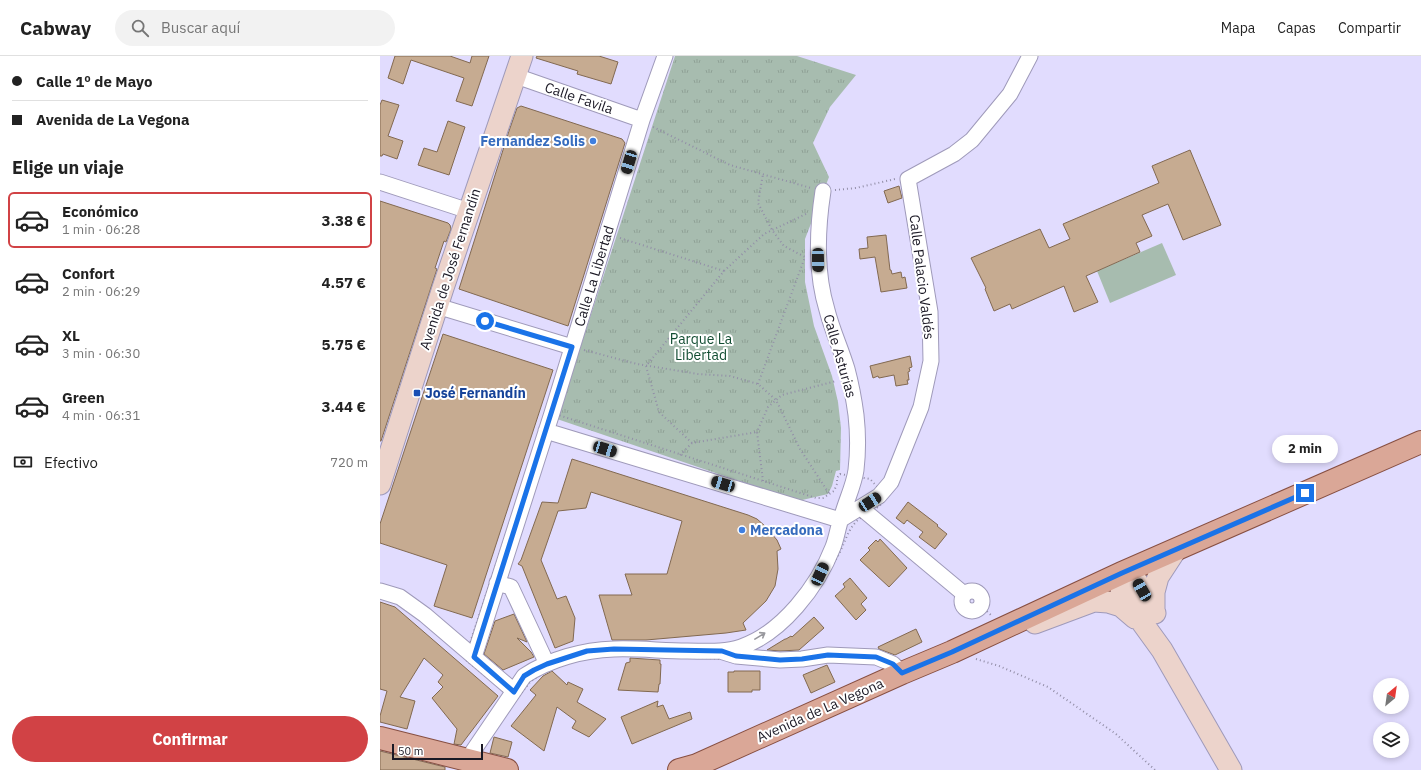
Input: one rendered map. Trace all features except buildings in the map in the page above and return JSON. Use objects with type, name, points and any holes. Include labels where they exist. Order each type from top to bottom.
[{"type":"main road","name":"Avenida de La Vegona","points":[[679,770],[697,765],[952,652],[1122,573],[1421,442]]},
{"type":"main road","points":[[380,738],[507,770]]},
{"type":"street","name":"Avenida de José Fernandín","points":[[380,484],[386,447],[437,306],[522,56]]},
{"type":"street","name":"Calle La Libertad","points":[[471,655],[497,583],[552,414],[642,120],[665,56]]},
{"type":"street","points":[[908,179],[954,154],[972,140],[1010,94],[1030,56]]},
{"type":"street","name":"Calle Favila","points":[[516,76],[642,120]]},
{"type":"street","name":"Calle Palacio Valdés","points":[[840,520],[864,511],[892,482],[921,407],[932,361],[930,312],[908,179]]},
{"type":"street","points":[[380,182],[469,211]]},
{"type":"street","name":"Calle Asturias","points":[[729,654],[762,636],[782,621],[804,598],[824,567],[833,547],[856,471],[857,441],[853,397],[847,370],[826,309],[819,271],[818,250],[823,191]]},
{"type":"street","points":[[437,306],[572,347]]},
{"type":"street","points":[[546,431],[840,520]]},
{"type":"street","points":[[864,511],[964,594]]},
{"type":"street","points":[[1149,619],[1158,577],[1175,551]]},
{"type":"street","points":[[1122,573],[1136,580],[1149,619],[1162,650],[1231,770]]},
{"type":"street","points":[[497,583],[511,587],[547,664]]},
{"type":"street","points":[[380,591],[400,597],[425,615],[471,655],[511,696]]},
{"type":"street","points":[[1008,626],[1031,625],[1094,601],[1108,602],[1122,606],[1149,619]]},
{"type":"street","points":[[467,760],[524,676],[547,664],[587,651],[614,649],[729,654],[780,660],[802,659],[828,655],[876,657],[893,664],[902,673]]},
{"type":"path","points":[[642,120],[660,131],[730,164],[823,191],[856,188],[899,178],[908,179]]},
{"type":"path","points":[[758,384],[805,257],[784,246],[772,230],[758,203],[763,174]]},
{"type":"path","points":[[646,366],[724,272],[764,234],[800,216],[821,209]]},
{"type":"path","points":[[607,233],[724,272]]},
{"type":"path","points":[[572,347],[646,366],[698,374],[730,376],[758,384],[776,400],[800,449],[830,495]]},
{"type":"path","points":[[646,366],[660,412],[692,443]]},
{"type":"path","points":[[763,481],[757,432],[768,407],[782,395],[792,391],[836,381]]},
{"type":"path","points":[[546,414],[552,414],[816,498],[823,498],[834,492],[837,484],[837,478],[840,474],[854,476],[870,480],[883,492],[886,498],[879,506],[864,511],[852,526],[841,550],[818,590],[785,626],[765,641],[729,654],[723,659],[614,654],[589,657],[550,668],[530,682],[514,702],[511,703],[511,696],[503,698],[503,690],[466,660],[471,655],[546,414]]},
{"type":"path","points":[[680,455],[692,443],[757,432]]},
{"type":"path","points":[[952,652],[999,666],[1048,687],[1116,734],[1155,770]]},
{"type":"green space","name":"Parque La Libertad","points":[[675,56],[797,56],[856,75],[830,107],[813,143],[829,177],[805,239],[805,282],[814,326],[832,376],[838,402],[841,428],[840,470],[836,471],[828,494],[798,501],[557,419]]},
{"type":"green space","points":[[1162,243],[1176,275],[1110,303],[1097,271]]},
{"type":"place","name":"Fernandez Solis","points":[[593,141]]},
{"type":"place","name":"José Fernandín","points":[[417,393]]},
{"type":"place","name":"Mercadona","points":[[742,530]]},
{"type":"route","points":[[485,321],[572,347],[474,657],[514,692],[524,676],[547,664],[587,651],[614,649],[722,651],[736,656],[780,660],[802,659],[828,655],[876,657],[893,664],[902,673],[952,652],[1122,573],[1305,493]]}]
